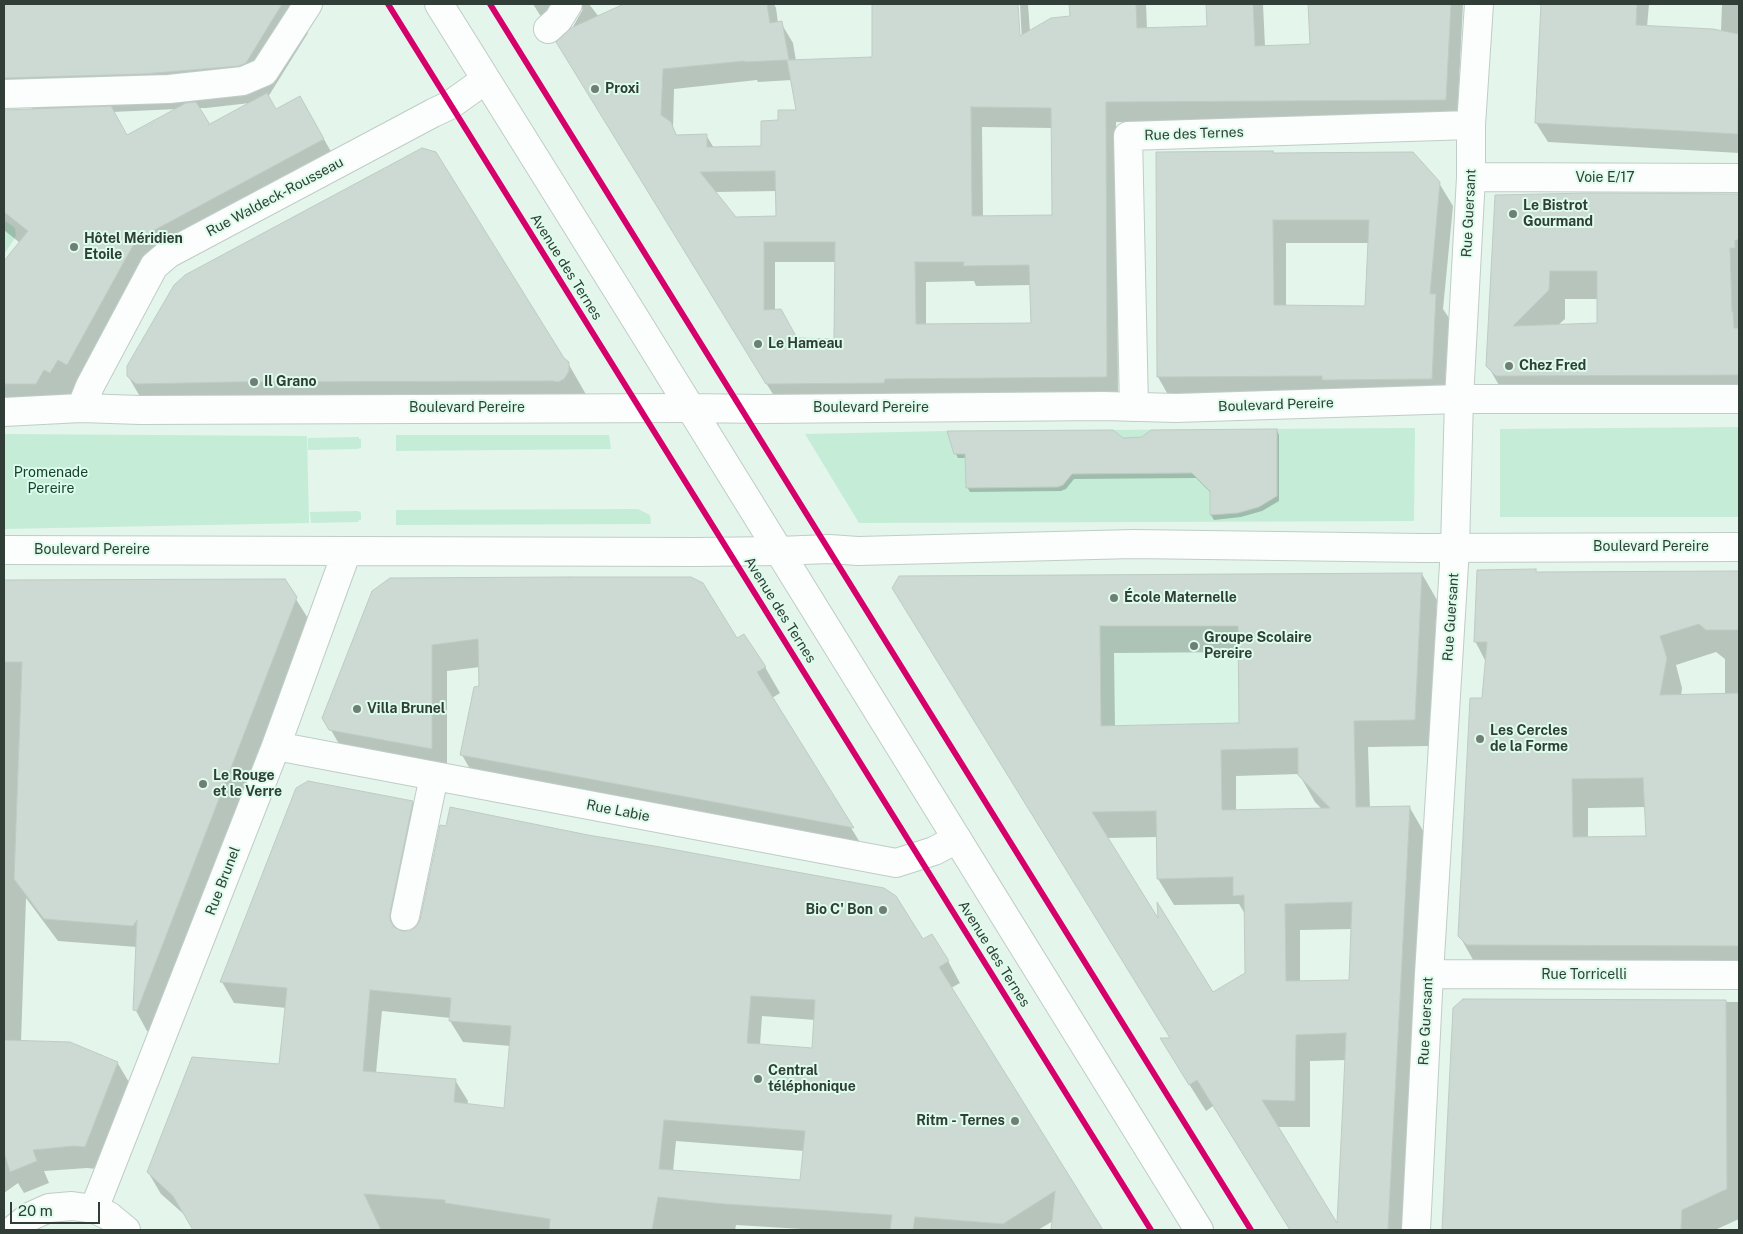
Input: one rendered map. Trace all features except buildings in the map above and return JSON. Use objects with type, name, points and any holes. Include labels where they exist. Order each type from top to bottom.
[{"type":"street","points":[[4,94],[169,89],[243,81],[264,72],[308,4]]},
{"type":"street","name":"Avenue des Ternes","points":[[439,4],[1199,1230]]},
{"type":"street","points":[[548,29],[558,20],[568,4]]},
{"type":"street","name":"Rue Guersant","points":[[1416,1230],[1428,974],[1455,548],[1459,399],[1471,177],[1471,125],[1479,4]]},
{"type":"street","name":"Rue Waldeck-Rousseau","points":[[81,408],[90,386],[154,266],[168,254],[450,105],[485,80]]},
{"type":"street","name":"Rue des Ternes","points":[[1134,407],[1128,136],[1471,125]]},
{"type":"street","name":"Voie E/17","points":[[1471,177],[1739,178]]},
{"type":"street","name":"Boulevard Pereire","points":[[4,412],[81,408],[140,410],[1186,408],[1459,399],[1739,400]]},
{"type":"street","name":"Boulevard Pereire","points":[[4,550],[696,552],[858,551],[1134,544],[1455,548],[1739,547]]},
{"type":"street","name":"Rue Brunel","points":[[94,1209],[276,746],[347,551]]},
{"type":"street","name":"Rue Labie","points":[[276,746],[896,863],[934,852],[957,839]]},
{"type":"street","points":[[405,916],[434,776]]},
{"type":"street","name":"Rue Torricelli","points":[[1428,974],[1739,975]]},
{"type":"street","points":[[4,1226],[11,1230],[29,1217],[48,1208],[72,1206],[94,1209],[109,1216],[126,1230]]},
{"type":"shaded area","name":"Groupe Scolaire Pereire","points":[[1301,573],[1305,722],[1086,726],[1042,575]]},
{"type":"green space","points":[[4,220],[15,228],[16,235],[4,254]]},
{"type":"green space","points":[[1739,427],[1739,517],[1500,517],[1500,429]]},
{"type":"green space","points":[[1415,428],[1414,521],[859,523],[805,434],[945,431]]},
{"type":"green space","name":"Promenade Pereire","points":[[4,434],[307,436],[309,523],[4,529]]},
{"type":"green space","points":[[396,435],[609,435],[611,449],[396,451]]},
{"type":"green space","points":[[359,437],[361,439],[361,448],[308,450],[308,438]]},
{"type":"green space","points":[[638,509],[650,515],[651,524],[396,525],[396,510]]},
{"type":"green space","points":[[358,511],[361,513],[361,520],[358,522],[311,523],[310,512]]},
{"type":"cycle path","points":[[388,4],[1151,1230]]},
{"type":"cycle path","points":[[490,4],[1251,1230]]},
{"type":"place","name":"Proxi","points":[[595,89]]},
{"type":"place","name":"Le Bistrot Gourmand","points":[[1513,214]]},
{"type":"place","name":"Hôtel Méridien Etoile","points":[[74,247]]},
{"type":"place","name":"Le Hameau","points":[[758,344]]},
{"type":"place","name":"Chez Fred","points":[[1509,366]]},
{"type":"place","name":"Il Grano","points":[[254,382]]},
{"type":"place","name":"École Maternelle","points":[[1114,598]]},
{"type":"place","name":"Groupe Scolaire Pereire","points":[[1194,646]]},
{"type":"place","name":"Villa Brunel","points":[[357,709]]},
{"type":"place","name":"Les Cercles de la Forme","points":[[1480,739]]},
{"type":"place","name":"Le Rouge et le Verre","points":[[203,784]]},
{"type":"place","name":"Bio C' Bon","points":[[883,910]]},
{"type":"place","name":"Central téléphonique","points":[[758,1079]]},
{"type":"place","name":"Ritm - Ternes","points":[[1015,1121]]}]
